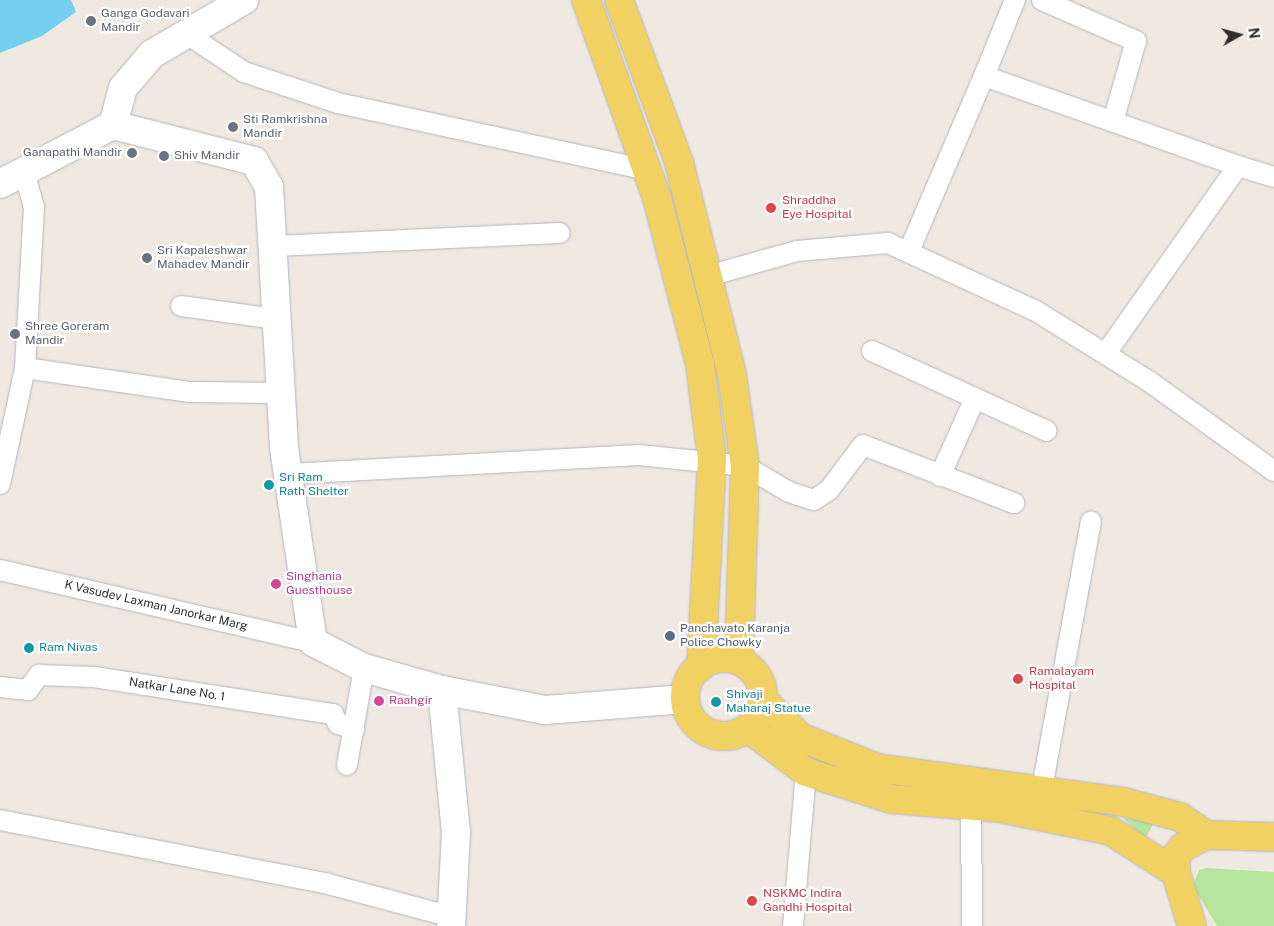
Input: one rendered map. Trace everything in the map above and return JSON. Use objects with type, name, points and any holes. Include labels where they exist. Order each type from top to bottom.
[{"type":"main road","points":[[586,0],[648,170],[700,364],[712,459],[701,667]]},
{"type":"main road","points":[[620,0],[679,162],[732,375],[745,466],[739,660]]},
{"type":"main road","points":[[764,700],[748,728],[731,736],[705,731],[688,712],[685,699],[692,674],[713,658],[739,660],[758,676],[764,700],[800,737],[877,768],[937,780],[1042,788],[1180,818],[1207,835]]},
{"type":"main road","points":[[748,728],[806,772],[891,798],[1059,817],[1111,831],[1176,873]]},
{"type":"main road","points":[[1192,926],[1176,873],[1176,856],[1183,847],[1207,835],[1274,837]]},
{"type":"street","points":[[113,126],[123,88],[152,54],[244,0]]},
{"type":"street","points":[[909,251],[1015,0]]},
{"type":"street","points":[[1042,0],[1136,41],[1113,122]]},
{"type":"street","points":[[187,34],[244,72],[338,103],[648,170]]},
{"type":"street","points":[[984,76],[1274,177]]},
{"type":"street","points":[[0,184],[113,126],[254,161],[269,187],[274,246],[281,393],[289,474],[313,642],[364,668],[442,690],[545,710],[685,699]]},
{"type":"street","points":[[1106,354],[1238,166]]},
{"type":"street","points":[[0,484],[25,368],[34,206],[24,171]]},
{"type":"street","points":[[274,246],[560,233]]},
{"type":"street","points":[[708,276],[807,249],[888,243],[1036,311],[1106,354],[1274,471]]},
{"type":"street","points":[[181,306],[276,319]]},
{"type":"street","points":[[872,351],[1047,431]]},
{"type":"street","points":[[25,368],[190,392],[281,393]]},
{"type":"street","points":[[940,476],[975,398]]},
{"type":"street","points":[[289,474],[639,454],[712,459],[745,466],[789,492],[814,500],[828,490],[863,444],[940,476],[1014,503]]},
{"type":"street","points":[[1042,788],[1091,521]]},
{"type":"street","name":"K Vasudev Laxman Janorkar Marg","points":[[0,570],[313,642]]},
{"type":"street","points":[[348,765],[364,668]]},
{"type":"street","name":"Natkar Lane No. 1","points":[[0,687],[28,690],[38,675],[94,677],[333,714],[338,724],[354,729]]},
{"type":"street","points":[[0,820],[328,884],[452,921],[456,832],[442,690]]},
{"type":"street","points":[[793,926],[806,772]]},
{"type":"street","points":[[971,806],[972,926]]},
{"type":"green space","points":[[1123,818],[1154,823],[1145,839]]},
{"type":"green space","points":[[1207,868],[1274,872],[1274,926],[1217,926],[1193,886],[1199,870]]},
{"type":"water","points":[[0,0],[71,0],[76,12],[42,36],[0,53]]},
{"type":"place","name":"Ganga Godavari Mandir","points":[[91,21]]},
{"type":"place","name":"Sti Ramkrishna Mandir","points":[[233,127]]},
{"type":"place","name":"Ganapathi Mandir","points":[[132,153]]},
{"type":"place","name":"Shiv Mandir","points":[[164,156]]},
{"type":"place","name":"Shraddha Eye Hospital","points":[[771,208]]},
{"type":"place","name":"Sri Kapaleshwar Mahadev Mandir","points":[[147,258]]},
{"type":"place","name":"Shree Goreram Mandir","points":[[15,334]]},
{"type":"place","name":"Sri Ram Rath Shelter","points":[[269,485]]},
{"type":"place","name":"Singhania Guesthouse","points":[[276,584]]},
{"type":"place","name":"Panchavato Karanja Police Chowky","points":[[670,636]]},
{"type":"place","name":"Ram Nivas","points":[[29,648]]},
{"type":"place","name":"Ramalayam Hospital","points":[[1018,679]]},
{"type":"place","name":"Raahgir","points":[[379,701]]},
{"type":"place","name":"Shivaji Maharaj Statue","points":[[716,702]]},
{"type":"place","name":"NSKMC Indira Gandhi Hospital","points":[[752,901]]}]
